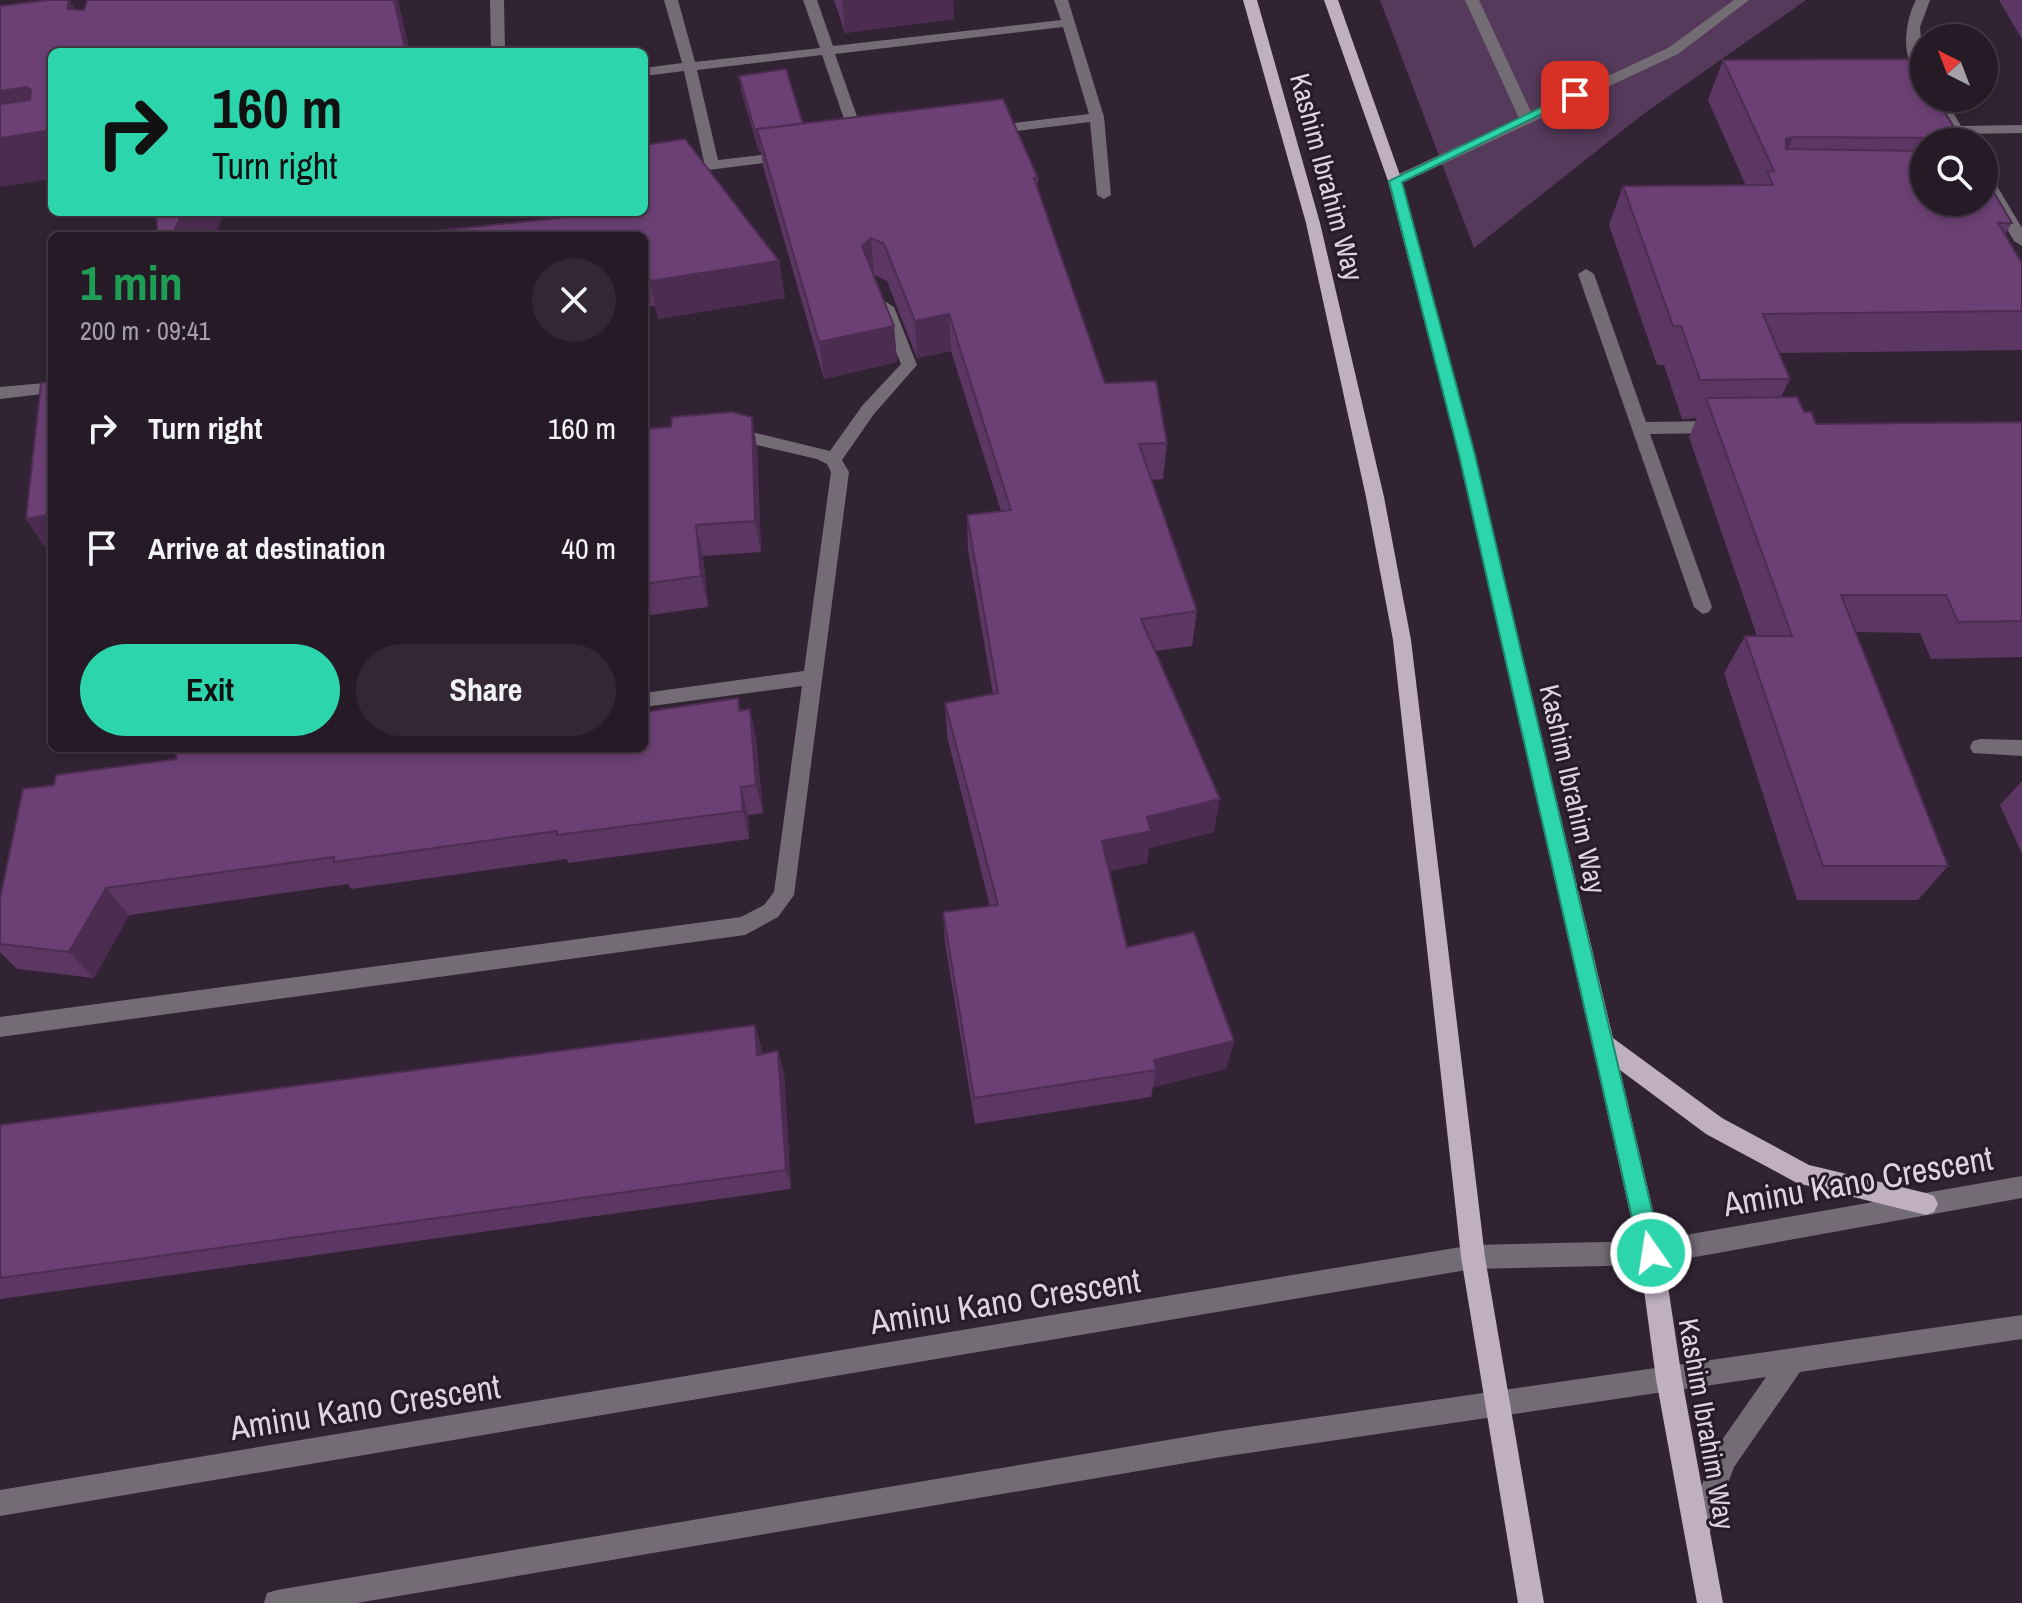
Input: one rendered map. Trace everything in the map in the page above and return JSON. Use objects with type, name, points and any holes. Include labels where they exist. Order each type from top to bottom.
[{"type":"main road","name":"Kashim Ibrahim Way","points":[[1250,0],[1313,223],[1375,497],[1402,640],[1473,1257],[1531,1603]]},
{"type":"main road","name":"Kashim Ibrahim Way","points":[[1331,0],[1395,181],[1467,455],[1651,1253],[1669,1379],[1710,1603]]},
{"type":"main road","points":[[1604,1045],[1714,1126],[1805,1175],[1926,1204]]},
{"type":"street","points":[[497,0],[498,48]]},
{"type":"street","points":[[671,0],[690,67],[712,167]]},
{"type":"street","points":[[810,0],[861,146]]},
{"type":"street","points":[[1061,0],[1097,117],[1104,195]]},
{"type":"street","points":[[1472,0],[1526,117]]},
{"type":"street","points":[[1395,181],[1526,117],[1673,51],[1742,0]]},
{"type":"street","points":[[1914,24],[1914,14],[1923,0]]},
{"type":"street","points":[[648,72],[1067,23]]},
{"type":"street","points":[[971,132],[1097,117]]},
{"type":"street","points":[[1998,132],[2022,129]]},
{"type":"street","points":[[648,174],[801,154]]},
{"type":"street","points":[[1998,202],[2022,241]]},
{"type":"street","points":[[1586,274],[1703,607]]},
{"type":"street","points":[[833,460],[868,410],[909,365],[881,296]]},
{"type":"street","points":[[0,393],[45,389]]},
{"type":"street","points":[[1639,428],[1735,427]]},
{"type":"street","points":[[0,1027],[745,926],[771,911],[784,895],[840,472],[833,460],[822,454],[718,430]]},
{"type":"street","points":[[648,699],[812,677]]},
{"type":"street","points":[[1980,747],[2022,748]]},
{"type":"street","name":"Aminu Kano Crescent","points":[[0,1503],[1473,1257],[1651,1253],[2022,1187]]},
{"type":"street","points":[[277,1603],[1221,1444],[2022,1327]]},
{"type":"street","points":[[1697,1533],[1724,1459],[1793,1360]]},
{"type":"shaded area","points":[[1380,0],[1806,0],[1642,115],[1474,248]]},
{"type":"building","points":[[69,0],[67,9],[84,10],[87,0],[394,0],[405,48],[48,48],[48,131],[0,138],[0,104],[30,100],[31,90],[27,87],[0,91],[0,6]]},
{"type":"building","points":[[1910,59],[1910,112],[1945,112],[1954,128],[1910,128],[1910,138],[1793,137],[1786,139],[1786,149],[1910,151],[1910,216],[1998,216],[1998,200],[2012,223],[1998,223],[2022,263],[2022,311],[1763,314],[1790,379],[1700,380],[1681,326],[1673,326],[1623,186],[1773,185],[1767,172],[1774,171],[1723,60]]},
{"type":"building","points":[[786,69],[803,124],[757,129],[757,138],[739,76]]},
{"type":"building","points":[[1003,99],[1038,178],[1034,178],[1105,383],[1156,381],[1167,443],[1139,444],[1197,611],[1141,619],[1220,799],[1147,817],[1151,831],[1102,841],[1127,947],[1194,932],[1234,1041],[1154,1060],[1156,1070],[974,1098],[943,912],[998,905],[945,703],[998,693],[967,515],[1011,510],[949,314],[915,321],[884,244],[871,238],[862,246],[894,326],[819,342],[757,129]]},
{"type":"building","points":[[685,139],[779,261],[650,281],[648,232],[426,232],[577,216],[648,216],[648,144]]},
{"type":"building","points":[[156,216],[181,216],[174,232],[158,232]]},
{"type":"building","points":[[48,382],[48,515],[26,519],[41,383]]},
{"type":"building","points":[[1797,397],[1804,412],[1811,412],[1816,424],[2022,422],[2022,621],[1958,622],[1946,595],[1841,595],[1948,866],[1823,866],[1745,636],[1792,636],[1706,398]]},
{"type":"building","points":[[732,412],[752,417],[755,521],[696,525],[701,576],[648,583],[648,429],[671,427],[672,417]]},
{"type":"building","points":[[738,698],[739,711],[750,709],[756,785],[741,787],[743,811],[557,835],[557,831],[334,862],[334,857],[106,888],[69,952],[0,944],[0,898],[23,789],[54,785],[56,775],[176,759],[177,752],[648,752],[648,711]]},
{"type":"building","points":[[755,1025],[757,1055],[778,1051],[786,1170],[0,1278],[0,1125]]},
{"type":"route","points":[[1575,95],[1395,181],[1467,455],[1651,1253]]}]
